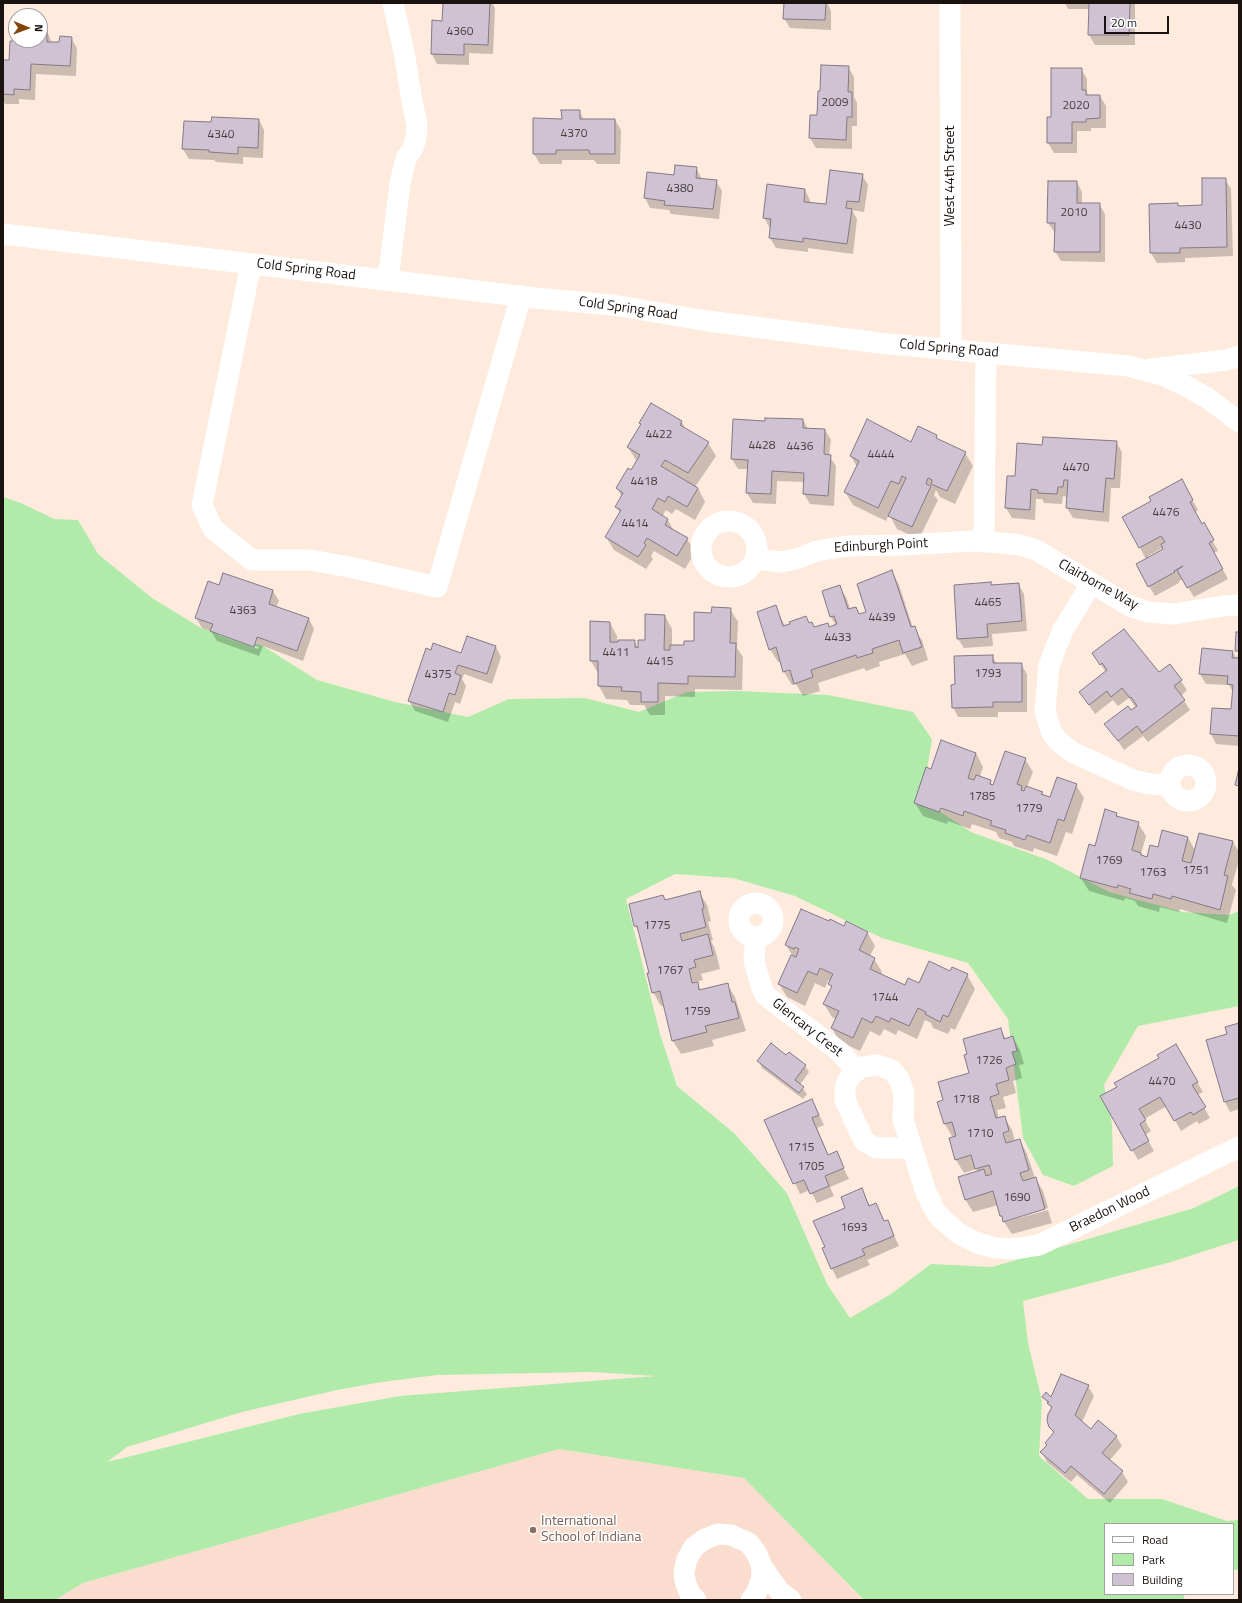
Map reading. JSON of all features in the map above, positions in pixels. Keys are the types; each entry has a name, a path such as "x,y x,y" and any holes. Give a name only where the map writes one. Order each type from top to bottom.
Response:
{"street":[{"path":"388,280 400,183 406,158 412,150 416,139 417,125 405,57 393,3"},
{"name":"West 44th Street","path":"950,3 951,349"},
{"name":"Cold Spring Road","path":"3,234 521,296 613,305 708,321 879,343 1107,364 1143,369 1162,375 1186,386 1209,399 1239,422"},
{"path":"251,264 202,505 213,529 252,560 311,560 437,587 521,296"},
{"path":"984,541 986,353"},
{"path":"1143,369 1227,360 1239,356"},
{"name":"Edinburgh Point","path":"756,559 786,561 817,551 847,546 898,546 984,541"},
{"name":"Clairborne Way","path":"984,541 1020,545 1036,550 1130,606 1154,613 1174,614 1223,606 1239,605"},
{"path":"1091,584 1064,630 1049,665 1045,711 1050,727 1058,741 1072,752 1133,780 1170,786"},
{"name":"Glencary Crest","path":"756,937 754,956 755,965 766,996 840,1052 857,1071"},
{"path":"877,1065 892,1070 900,1079 904,1093 904,1120 912,1148 876,1148 864,1141 845,1100 845,1088 852,1074 866,1066 877,1065"},
{"name":"Braedon Wood","path":"912,1148 926,1192 935,1211 942,1219 958,1233 977,1243 1006,1249 1018,1249 1039,1245 1239,1147"},
{"path":"696,1600 690,1594 685,1581 684,1572 687,1559 694,1547 705,1539 718,1534 731,1535 749,1543 757,1554 762,1566 786,1596"},
{"path":"762,1566 761,1581 754,1597 786,1596"}],"shaded area":[{"name":"International School of Indiana","path":"559,1449 744,1478 864,1600 55,1600 83,1583"}],"green space":[{"path":"3,497 21,503 54,519 78,520 98,554 152,598 201,628 263,646 317,680 395,702 468,717 509,699 585,698 639,712 687,692 737,691 828,695 913,712 932,739 924,790 933,807 971,832 1048,860 1109,892 1183,912 1229,915 1239,911 1239,1006 1138,1026 1104,1085 1112,1124 1113,1166 1074,1186 1043,1175 1023,1138 1008,1019 968,963 882,938 795,896 733,878 675,874 626,899 660,1034 677,1086 734,1133 787,1193 827,1284 850,1318 891,1294 931,1264 992,1267 1194,1208 1239,1186 1239,1240 1171,1262 1023,1301 1028,1343 1042,1401 1039,1456 1088,1499 1162,1499 1227,1521 1239,1520 1239,1569 1234,1571 1234,1523 1104,1523 1104,1595 1185,1595 1183,1600 864,1600 744,1478 559,1449 83,1583 55,1600 3,1600","holes":["591,1372 656,1376 400,1396 299,1414 107,1462 127,1447 242,1412 337,1390 382,1382 437,1375"]}],"building":[{"path":"443,3 490,3 488,45 464,44 464,55 431,54 432,20 442,21"},
{"path":"784,3 826,3 825,20 783,19"},
{"path":"1089,3 1130,3 1129,35 1088,35"},
{"path":"60,36 72,37 70,66 31,64 30,90 14,89 14,95 3,94 3,60 9,60 10,48 48,48 48,42 59,42"},
{"path":"821,65 849,66 848,92 852,92 852,117 847,117 846,140 809,138 810,115 817,115"},
{"path":"1051,68 1082,68 1082,90 1086,90 1086,95 1100,95 1100,118 1086,119 1086,122 1072,122 1072,143 1047,143 1047,117 1051,117"},
{"path":"561,110 580,110 580,119 615,119 615,154 590,154 589,150 556,150 556,154 533,154 533,118 562,119"},
{"path":"212,117 259,119 258,148 238,147 238,154 209,152 209,150 182,149 184,121 211,122"},
{"path":"675,165 697,167 696,178 717,180 713,209 664,205 665,201 644,198 647,172 674,175"},
{"path":"830,170 863,174 859,202 847,201 846,208 852,209 847,244 803,238 803,242 769,238 771,219 763,218 767,184 805,189 804,202 826,204"},
{"path":"1202,178 1226,178 1227,247 1180,248 1180,253 1150,253 1149,204 1178,203 1178,206 1202,205"},
{"path":"1048,181 1077,181 1077,203 1100,203 1100,252 1054,252 1055,223 1047,223"},
{"path":"651,403 682,421 680,425 709,442 688,473 665,460 661,466 698,488 687,507 668,496 665,502 658,498 652,509 668,519 665,525 688,538 677,556 647,538 644,543 646,545 638,557 605,537 621,510 615,507 623,493 616,488 628,468 631,470 640,455 627,447 641,424 639,423"},
{"path":"765,418 803,419 803,428 825,429 824,454 831,455 828,496 803,494 804,473 772,471 771,494 746,493 748,460 731,459 733,419 765,421"},
{"path":"867,419 911,442 918,426 937,435 936,438 966,452 947,491 931,484 932,480 928,478 926,484 931,486 912,527 888,516 906,478 902,476 899,484 891,481 878,508 844,492 859,461 850,456"},
{"path":"1043,437 1117,441 1114,479 1106,478 1103,512 1066,508 1068,480 1064,480 1063,487 1058,487 1057,494 1038,493 1038,490 1031,489 1030,510 1005,508 1007,476 1015,476 1017,443 1042,445"},
{"path":"1182,479 1193,500 1190,502 1202,524 1204,522 1214,540 1209,543 1223,569 1187,588 1177,570 1183,566 1148,587 1136,564 1163,549 1161,544 1165,542 1161,536 1139,548 1122,517 1151,501 1149,497"},
{"path":"892,570 911,627 915,626 922,647 903,653 899,640 872,649 873,653 857,658 856,655 811,670 813,677 794,684 790,670 783,672 776,647 769,650 757,612 776,605 783,626 790,624 789,622 806,616 809,623 812,622 814,627 828,623 829,627 837,624 834,616 830,617 822,591 840,585 848,609 856,607 859,614 866,612 857,584"},
{"path":"223,573 273,590 269,604 309,618 297,651 257,637 254,647 210,631 213,624 195,618 208,581 219,585"},
{"path":"991,582 991,585 1019,583 1022,621 987,624 988,637 957,639 954,585"},
{"path":"712,607 731,608 730,643 736,643 735,677 688,676 688,684 658,683 658,702 641,702 641,692 621,691 622,687 598,686 598,661 590,661 590,621 610,622 610,642 618,642 618,640 635,640 635,647 638,648 638,640 645,640 645,614 665,615 664,650 670,650 670,645 684,645 684,641 694,641 694,612 711,613"},
{"path":"1124,629 1159,672 1170,664 1182,680 1174,686 1185,700 1142,733 1137,726 1118,741 1104,724 1128,706 1131,710 1137,706 1131,697 1130,698 1122,688 1111,697 1107,691 1089,705 1079,692 1107,670 1102,663 1100,665 1092,653"},
{"path":"1236,632 1239,632 1239,651 1235,651"},
{"path":"467,636 496,646 487,674 458,665 455,673 461,676 455,695 449,693 443,712 408,701 426,648 431,650 433,643 461,653"},
{"path":"1202,648 1233,651 1232,658 1238,658 1239,651 1239,736 1210,734 1212,708 1231,709 1233,685 1227,684 1228,676 1199,674"},
{"path":"993,655 993,663 1022,663 1022,702 993,702 993,707 952,708 951,685 955,684 954,656"},
{"path":"941,740 976,753 968,778 974,780 976,775 991,780 990,784 993,785 1005,751 1026,758 1017,784 1022,786 1021,790 1024,791 1026,786 1043,792 1041,794 1050,797 1057,777 1077,784 1064,821 1058,819 1050,843 1027,835 1025,840 1005,833 1006,830 990,825 992,821 964,811 963,816 941,808 939,812 914,803 926,767 931,769"},
{"path":"1239,768 1239,786 1235,785"},
{"path":"1105,809 1117,813 1116,816 1139,822 1132,850 1147,857 1150,845 1158,847 1162,830 1188,837 1182,861 1191,863 1199,833 1233,841 1224,875 1228,876 1220,910 1172,896 1171,899 1153,894 1152,899 1129,893 1131,889 1118,885 1117,888 1080,878 1089,844 1095,846"},
{"path":"700,891 706,927 680,934 682,941 708,934 713,955 694,960 696,967 689,969 692,983 698,982 699,990 728,983 732,1002 735,1002 739,1018 705,1026 707,1032 672,1041 660,991 652,993 647,973 649,973 637,926 634,926 629,904 663,895 665,900"},
{"path":"801,909 829,921 830,919 844,926 846,921 868,932 859,950 875,958 870,969 905,985 908,978 919,983 929,961 950,971 952,967 968,974 948,1017 943,1015 940,1022 925,1014 926,1012 918,1008 909,1026 891,1018 889,1022 876,1016 872,1023 862,1018 853,1038 831,1028 839,1011 823,1004 832,986 828,984 833,974 820,968 817,975 808,971 797,993 778,984 791,955 796,957 799,949 795,947 794,949 785,945"},
{"path":"1239,1023 1239,1098 1224,1102 1206,1040 1227,1034 1225,1027"},
{"path":"1001,1028 1004,1039 1013,1036 1017,1051 1012,1052 1016,1064 1006,1068 1009,1080 996,1084 999,1094 990,1097 996,1118 1005,1116 1009,1131 1003,1133 1006,1143 1020,1139 1029,1170 1020,1173 1023,1181 1036,1177 1045,1209 1003,1222 993,1191 965,1200 958,1177 984,1169 986,1176 992,1174 989,1165 975,1169 971,1155 955,1160 949,1138 956,1136 952,1122 944,1124 937,1102 943,1100 938,1082 969,1073 964,1055 967,1054 963,1039"},
{"path":"771,1043 786,1055 789,1052 806,1065 795,1080 804,1087 799,1093 757,1061"},
{"path":"1176,1044 1198,1082 1192,1085 1206,1107 1193,1115 1191,1112 1174,1121 1160,1097 1139,1109 1146,1120 1140,1124 1149,1141 1131,1151 1100,1096 1117,1087 1114,1083 1159,1058 1157,1055"},
{"path":"812,1099 819,1115 812,1118 828,1155 837,1151 844,1168 825,1176 829,1186 810,1194 804,1180 793,1184 764,1120"},
{"path":"862,1188 869,1206 876,1203 884,1221 888,1220 894,1236 862,1249 865,1255 831,1269 822,1248 825,1247 813,1221 845,1208 841,1197"},
{"path":"1061,1374 1089,1385 1075,1415 1091,1429 1098,1420 1117,1436 1102,1453 1123,1471 1104,1494 1071,1466 1065,1473 1040,1452 1047,1445 1045,1443 1054,1432 1049,1427 1047,1421 1048,1414 1052,1407 1047,1403 1049,1402 1042,1397 1046,1392 1051,1397"}],"place":[{"name":"International School of Indiana","path":"533,1530"}]}
